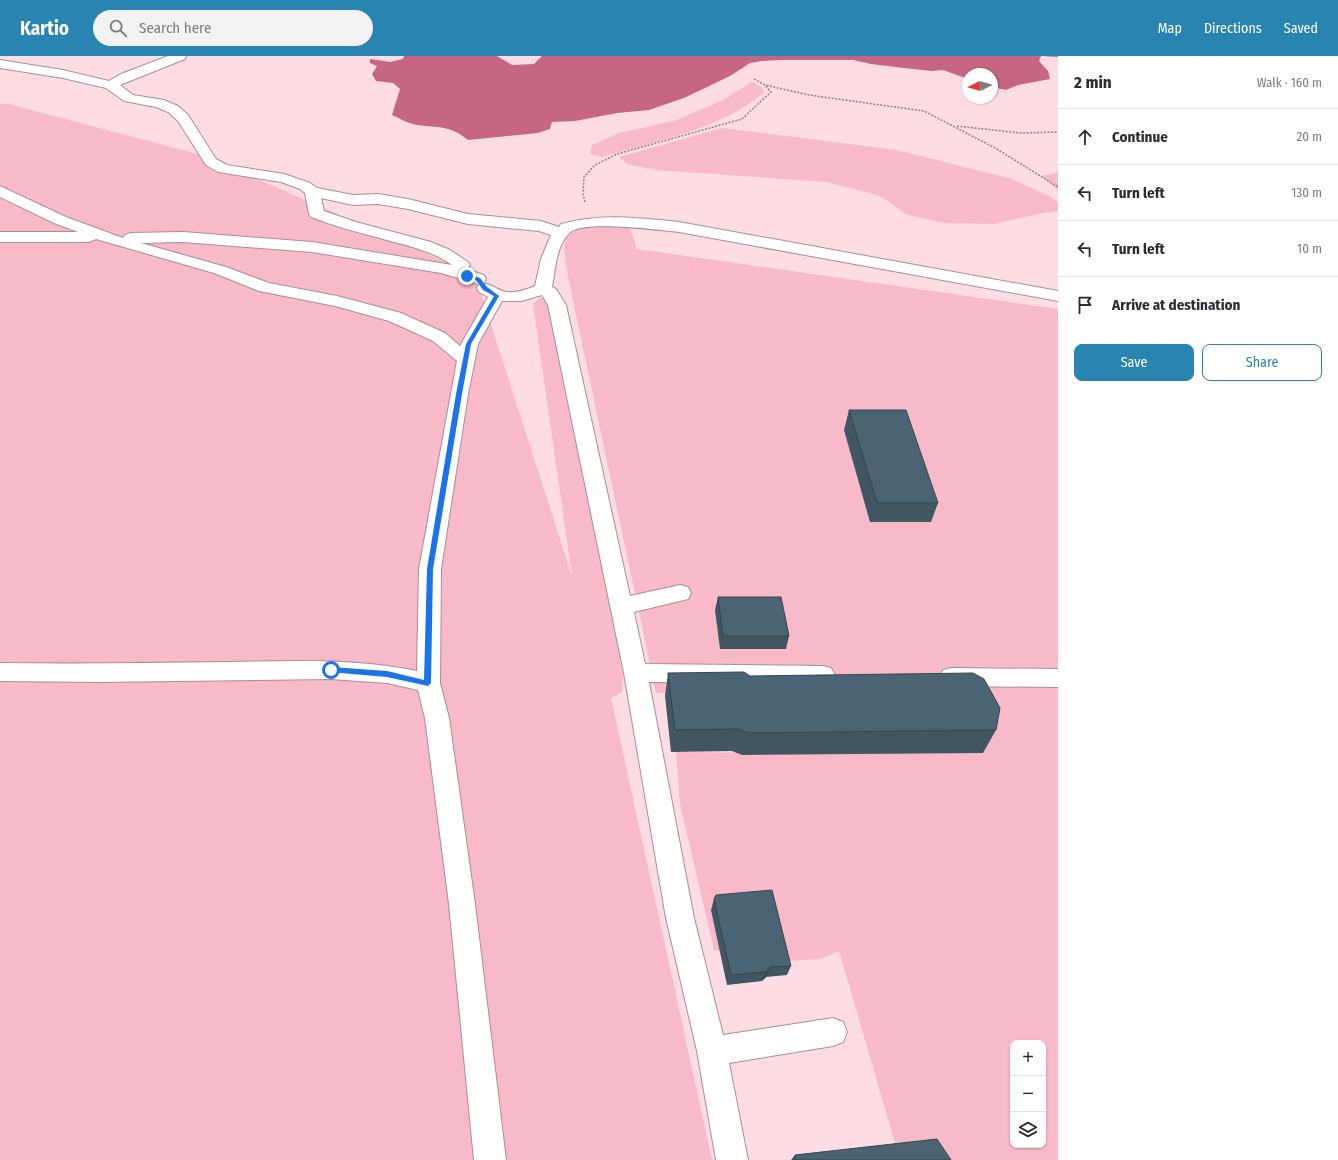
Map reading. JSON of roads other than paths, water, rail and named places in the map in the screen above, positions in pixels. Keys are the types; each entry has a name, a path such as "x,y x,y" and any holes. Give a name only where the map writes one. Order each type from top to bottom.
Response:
{"street":[{"path":"111,85 126,77 180,56"},
{"path":"0,64 63,74 111,85 130,98 158,103 173,110 183,118 205,156 211,162 223,169 284,178 305,186 312,191 353,200 378,199 408,204 468,220 541,226 561,233"},
{"path":"0,191 60,220 107,238 220,270 265,287 337,301 395,317 439,337 466,360"},
{"path":"312,191 317,214 335,221 421,244 453,256 478,279 485,288 497,296 510,298 544,289"},
{"path":"544,289 549,259 556,239 567,227 591,222 630,222 679,226 822,254 1058,296"},
{"path":"0,237 183,238 312,247 444,268 478,279"},
{"path":"544,289 550,293 557,305 605,521 621,607 636,673 680,918 712,1051 732,1160"},
{"path":"490,1160 462,904 437,718 428,683 430,569 468,344 497,296"},
{"path":"621,607 680,593"},
{"path":"0,672 99,673 331,670 387,674 428,683"},
{"path":"636,673 843,676"},
{"path":"931,677 1058,678"},
{"path":"712,1051 833,1032"}]}
